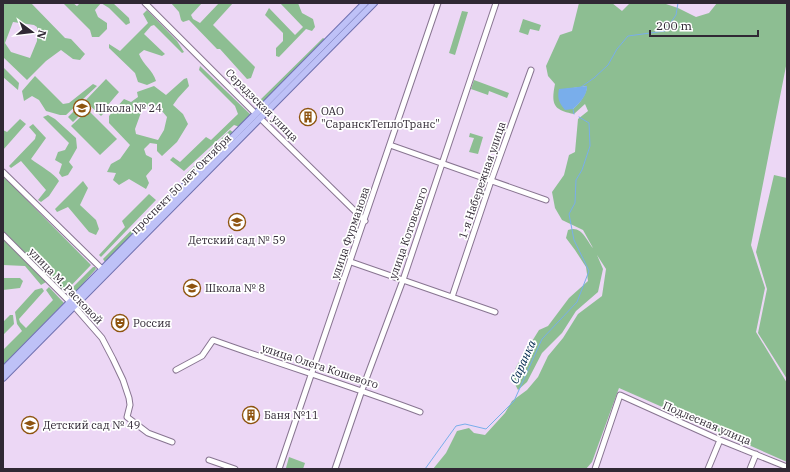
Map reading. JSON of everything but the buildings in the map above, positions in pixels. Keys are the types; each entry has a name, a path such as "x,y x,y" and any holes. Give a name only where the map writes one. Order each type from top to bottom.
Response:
{"main road":[{"name":"проспект 50 лет Октября","path":"258,116 364,3"},
{"name":"проспект 50 лет Октября","path":"3,370 72,304 258,116 374,3"},
{"name":"проспект 50 лет Октября","path":"3,378 72,304"}],"street":[{"name":"Серадзская улица","path":"145,3 365,221"},
{"name":"улица Фурманова","path":"279,469 365,221 438,3"},
{"name":"улица Котовского","path":"336,469 362,390 403,280 496,3"},
{"name":"1-я Набережная улица","path":"452,297 491,181 531,70"},
{"path":"390,146 546,200"},
{"path":"3,172 104,272"},
{"name":"улица М. Расковой","path":"3,235 72,304 102,338 123,380 129,398 130,405 127,417 148,433 172,442"},
{"path":"351,262 495,312"},
{"name":"улица Олега Кошевого","path":"176,370 202,356 213,340 271,361 362,390 420,412"},
{"name":"Подлесная улица","path":"595,469 620,395 720,440 787,467"},
{"path":"708,469 720,440"},
{"path":"750,469 756,454"},
{"path":"209,460 235,469"}],"green space":[{"path":"3,3 31,3 65,38 71,39 85,54 80,60 73,59 61,50 46,61 27,80 3,57","holes":["13,22 34,25 37,27 37,41 30,58 11,52 5,43"]},
{"path":"63,3 73,3 77,6 80,3 101,3 95,10 98,17 107,23 107,29 99,37 92,37 90,30"},
{"path":"101,3 113,3 129,18 130,23 126,25 109,8"},
{"path":"171,3 202,3 191,15 193,19 200,23 219,3 233,3 213,25 255,67 251,78 247,79 220,49 217,49 189,20 183,22 179,12"},
{"path":"280,3 298,3 302,13 313,19 315,27 312,31 306,29 279,57 276,56 276,48 283,41 283,33 265,15 269,8 295,35 303,27"},
{"path":"579,3 612,3 622,11 630,3 663,3 678,8 696,17 709,13 717,3 787,3 787,61 751,245 765,288 756,332 787,383 787,462 619,388 592,462 586,469 433,469 446,453 457,431 469,428 474,433 485,435 505,413 512,401 527,390 538,377 548,356 563,338 578,314 602,296 606,269 597,255 603,269 598,292 576,311 562,333 542,353 527,382 518,390 513,380 516,367 539,330 548,326 569,298 588,281 586,267 566,238 568,230 573,229 580,231 593,248 583,230 562,220 555,208 552,192 564,175 569,155 575,152 578,119 588,111 585,104 574,114 562,110 555,105 553,97 555,84 548,76 546,66 560,35 572,31","holes":["587,86 586,92 582,99 573,109 559,90"]},
{"path":"147,10 177,41 184,52 182,53 154,25 151,26 144,34 165,54 162,56 144,50 139,54 155,77 156,81 147,85 138,82 135,73 109,48 109,44 120,51 148,23 143,14"},
{"path":"462,11 468,12 455,55 449,53"},
{"path":"523,19 541,25 539,31 530,29 528,35 519,32"},
{"path":"323,38 326,40 260,106 257,103"},
{"path":"200,66 251,115 240,127 234,125 184,171 170,160 173,157 180,162 206,137 211,140 238,114 235,106 199,70"},
{"path":"3,67 19,83 18,90 3,77"},
{"path":"35,76 63,104 69,103 93,84 97,86 66,115 60,115 46,111 39,100 32,96 24,101 22,91"},
{"path":"187,78 189,86 173,105 183,114 188,124 177,142 162,156 157,151 157,144 150,143 144,149 146,155 152,158 152,169 146,176 149,183 146,189 129,179 119,185 113,180 116,173 107,172 111,164 120,159 130,145 109,123 109,116 124,99 131,102 138,97 137,92 154,86 166,95","holes":["150,106 162,111 167,117 164,130 158,140 136,134 135,129 143,107"]},
{"path":"106,79 119,92 107,106 109,108 101,116 85,101"},
{"path":"474,80 509,93 507,98 489,91 488,95 471,89"},
{"path":"79,106 84,111 73,122 68,117"},
{"path":"88,110 117,139 100,155 71,126"},
{"path":"48,115 55,119 76,138 77,148 69,162 73,167 68,175 62,177 59,173 62,164 55,160 58,152 65,150 69,143 43,117"},
{"path":"20,119 26,124 3,150 3,130 7,132"},
{"path":"33,124 46,138 31,159 59,181 49,196 41,202 38,200 46,190 21,161 11,168 9,166 35,139 36,135 29,127"},
{"path":"230,130 234,133 189,178 185,175"},
{"path":"470,133 483,137 478,154 469,152 474,138 469,137"},
{"path":"774,175 787,178 787,379 758,333 767,289 756,252"},
{"path":"3,176 91,265 64,293 3,232"},
{"path":"83,181 88,188 80,205 96,220 99,229 96,235 89,232 68,207 57,212 55,209"},
{"path":"149,194 156,200 101,257 99,255 125,227 122,221"},
{"path":"165,196 168,199 105,262 103,259"},
{"path":"3,238 46,282 41,285 25,266 3,265"},
{"path":"93,267 96,269 73,295 68,295 67,293"},
{"path":"3,278 20,278 23,281 20,288 3,290"},
{"path":"49,287 64,303 3,365 3,350 22,331 17,324 15,312 35,290 42,288 44,291 19,319 26,328 53,300 46,290"},
{"path":"10,315 13,315 14,324 3,335 3,322"},
{"path":"289,457 305,463 303,469 286,468"}],"water":[{"path":"587,86 583,99 573,109 565,110 559,100 559,89"}],"waterway":[{"name":"Саранка","path":"581,87 594,78 608,65 617,49 628,36 665,31 676,15 678,3"},
{"name":"Саранка","path":"573,109 574,114"},
{"name":"Саранка","path":"425,469 456,426 465,424 486,429 514,401 542,339 577,302 589,271 574,240 569,214 575,203 576,180 582,170 590,146 589,123 579,117"}],"place":[{"name":"Школа № 24","path":"82,108"},
{"name":"ОАО \"СаранскТеплоТранс\"","path":"308,117"},
{"name":"Детский сад № 59","path":"237,222"},
{"name":"Школа № 8","path":"192,288"},
{"name":"Россия","path":"120,323"},
{"name":"Баня №11","path":"251,415"},
{"name":"Детский сад № 49","path":"30,425"}]}
